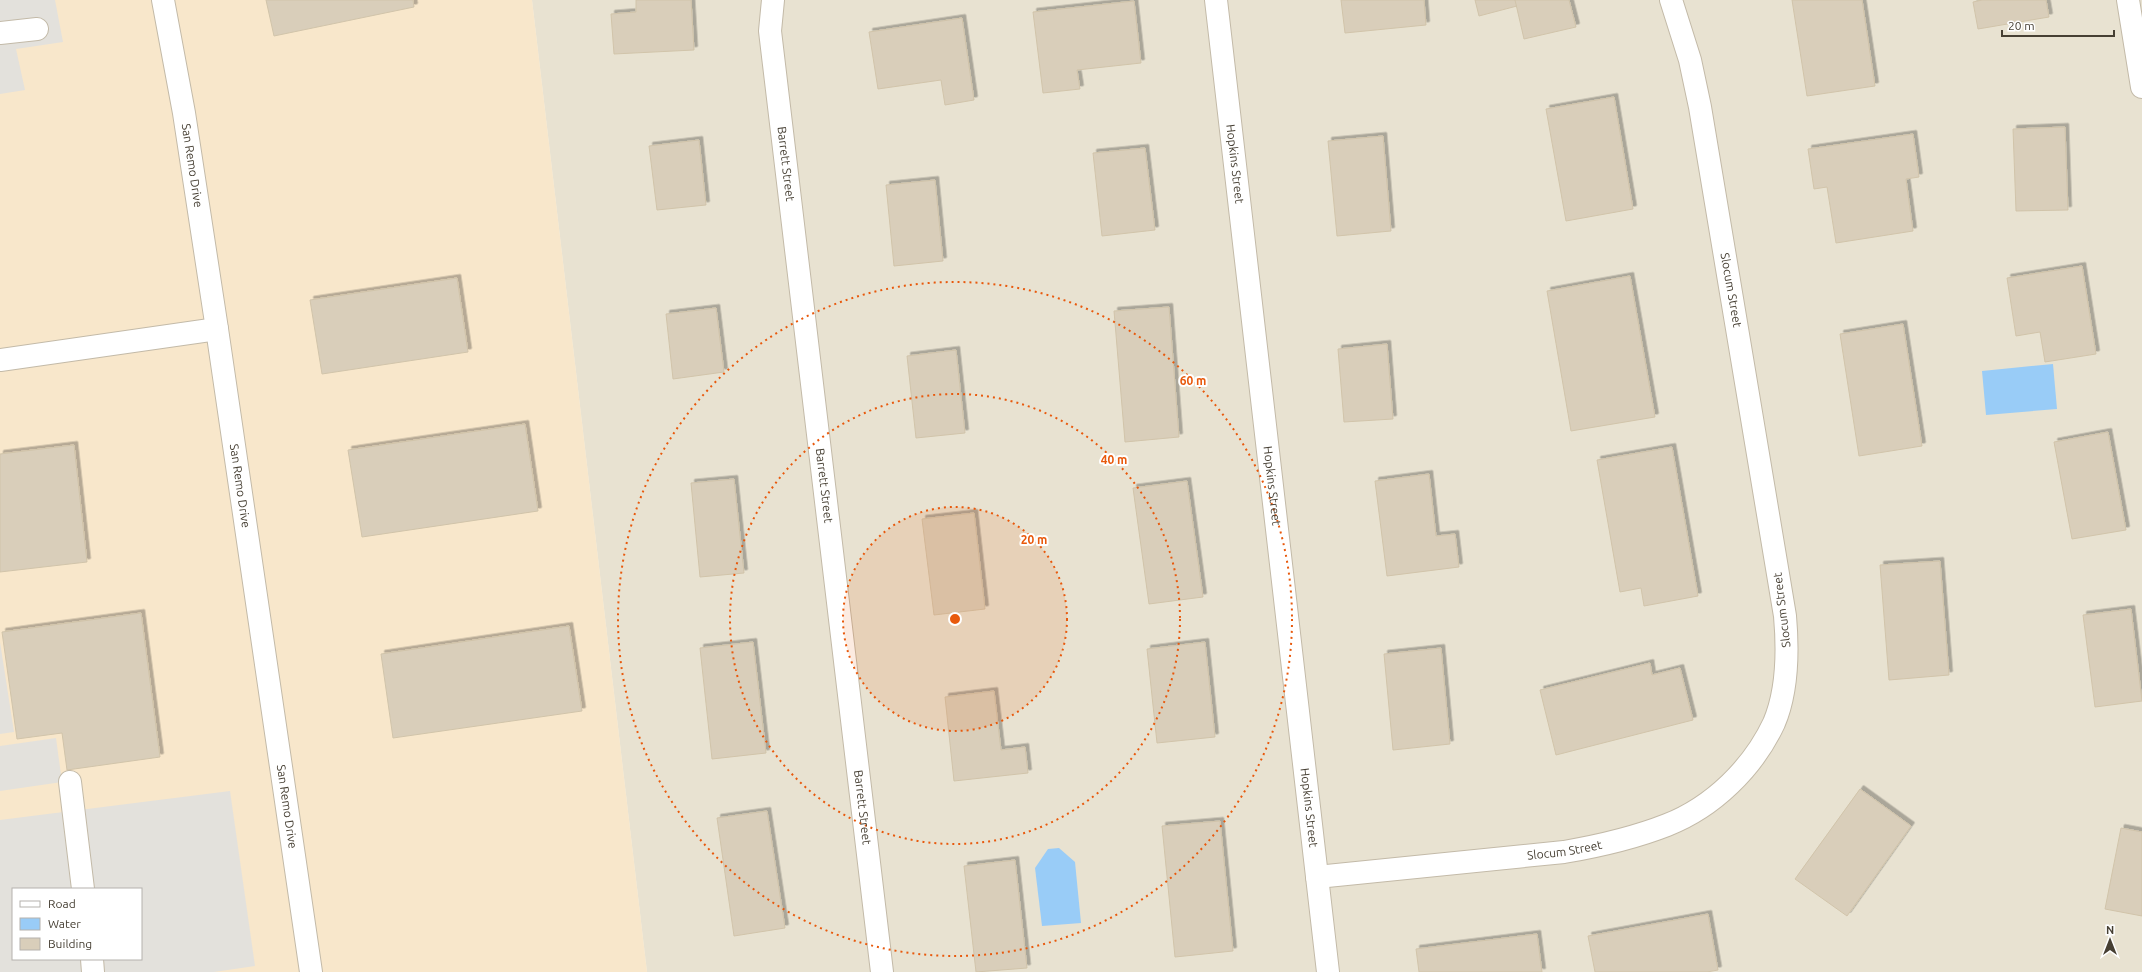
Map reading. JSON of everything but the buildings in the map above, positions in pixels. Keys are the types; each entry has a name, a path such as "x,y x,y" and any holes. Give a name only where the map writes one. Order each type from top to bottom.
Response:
{"street":[{"name":"San Remo Drive","path":"163,0 184,113 217,329 311,972"},
{"name":"Barrett Street","path":"773,0 770,30 882,972"},
{"name":"Hopkins Street","path":"1216,0 1328,972"},
{"name":"Slocum Street","path":"1317,877 1564,852 1598,846 1667,825 1699,809 1732,783 1758,750 1774,722 1784,685 1788,650 1786,616 1700,107 1690,60 1671,0"},
{"path":"2128,0 2142,87"},
{"path":"0,33 37,29"},
{"path":"0,360 217,329"},
{"path":"70,782 83,888"},
{"path":"92,960 94,972"}],"shaded area":[{"path":"0,0 532,0 647,972 0,972"},
{"path":"0,0 55,0 63,42 16,49 25,90 0,94"},
{"path":"532,0 2142,0 2142,972 647,972"},
{"path":"0,642 14,732 0,734"},
{"path":"56,738 62,782 0,791 0,746"},
{"path":"230,791 255,966 214,972 0,972 0,820"}],"water":[{"path":"2053,364 2057,409 1986,415 1982,371"},
{"path":"1059,848 1075,862 1081,923 1042,926 1035,868 1048,849"}]}
